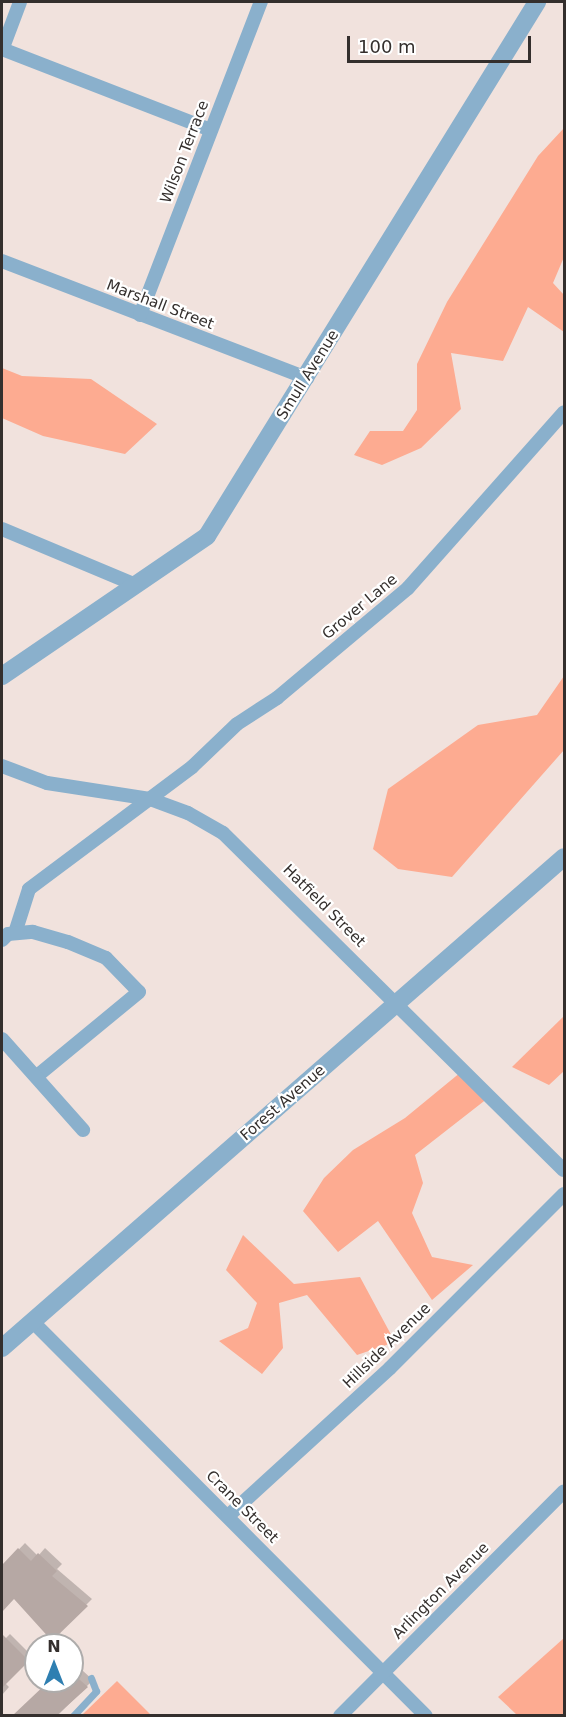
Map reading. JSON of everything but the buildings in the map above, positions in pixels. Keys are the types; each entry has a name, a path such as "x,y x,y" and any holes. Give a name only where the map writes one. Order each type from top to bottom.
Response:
{"street":[{"path":"20,2 2,50 211,130"},
{"name":"Wilson Terrace","path":"140,315 261,2"},
{"name":"Smull Avenue","path":"2,676 207,536 307,378 535,2"},
{"name":"Marshall Street","path":"2,261 307,378"},
{"name":"Grover Lane","path":"15,933 29,889 150,799 408,588 564,412"},
{"path":"2,529 136,585"},
{"name":"Hatfield Street","path":"2,766 47,783 150,799 206,822 239,846 564,1170"},
{"name":"Forest Avenue","path":"2,1348 399,1004 564,857"},
{"path":"2,940 15,933 33,932 106,958 139,992 37,1076"},
{"path":"2,1038 83,1130"},
{"name":"Hillside Avenue","path":"228,1516 390,1368 564,1194"},
{"name":"Crane Street","path":"33,1322 426,1716"},
{"name":"Arlington Avenue","path":"340,1716 564,1491"}],"lane":[{"path":"73,1716 96,1691 91,1678"}],"shaded area":[{"path":"564,128 564,257 553,283 564,295 564,332 528,307 503,361 451,353 461,409 421,448 382,465 354,455 370,431 403,431 417,410 417,364 447,302 538,156"},
{"path":"2,368 22,376 91,379 157,424 125,454 43,436 2,418"},
{"path":"564,676 564,750 452,877 398,869 373,849 388,789 478,725 537,715"},
{"path":"564,1016 564,1071 549,1085 512,1067"},
{"path":"461,1072 488,1098 415,1155 423,1183 412,1213 432,1257 473,1265 432,1300 378,1221 338,1252 303,1211 324,1178 353,1150 405,1118"},
{"path":"243,1235 294,1284 360,1277 395,1342 357,1355 307,1295 279,1303 283,1348 262,1374 219,1341 248,1328 257,1303 226,1270"},
{"path":"564,1638 564,1715 517,1715 498,1697"},
{"path":"117,1681 151,1715 82,1715"}]}
